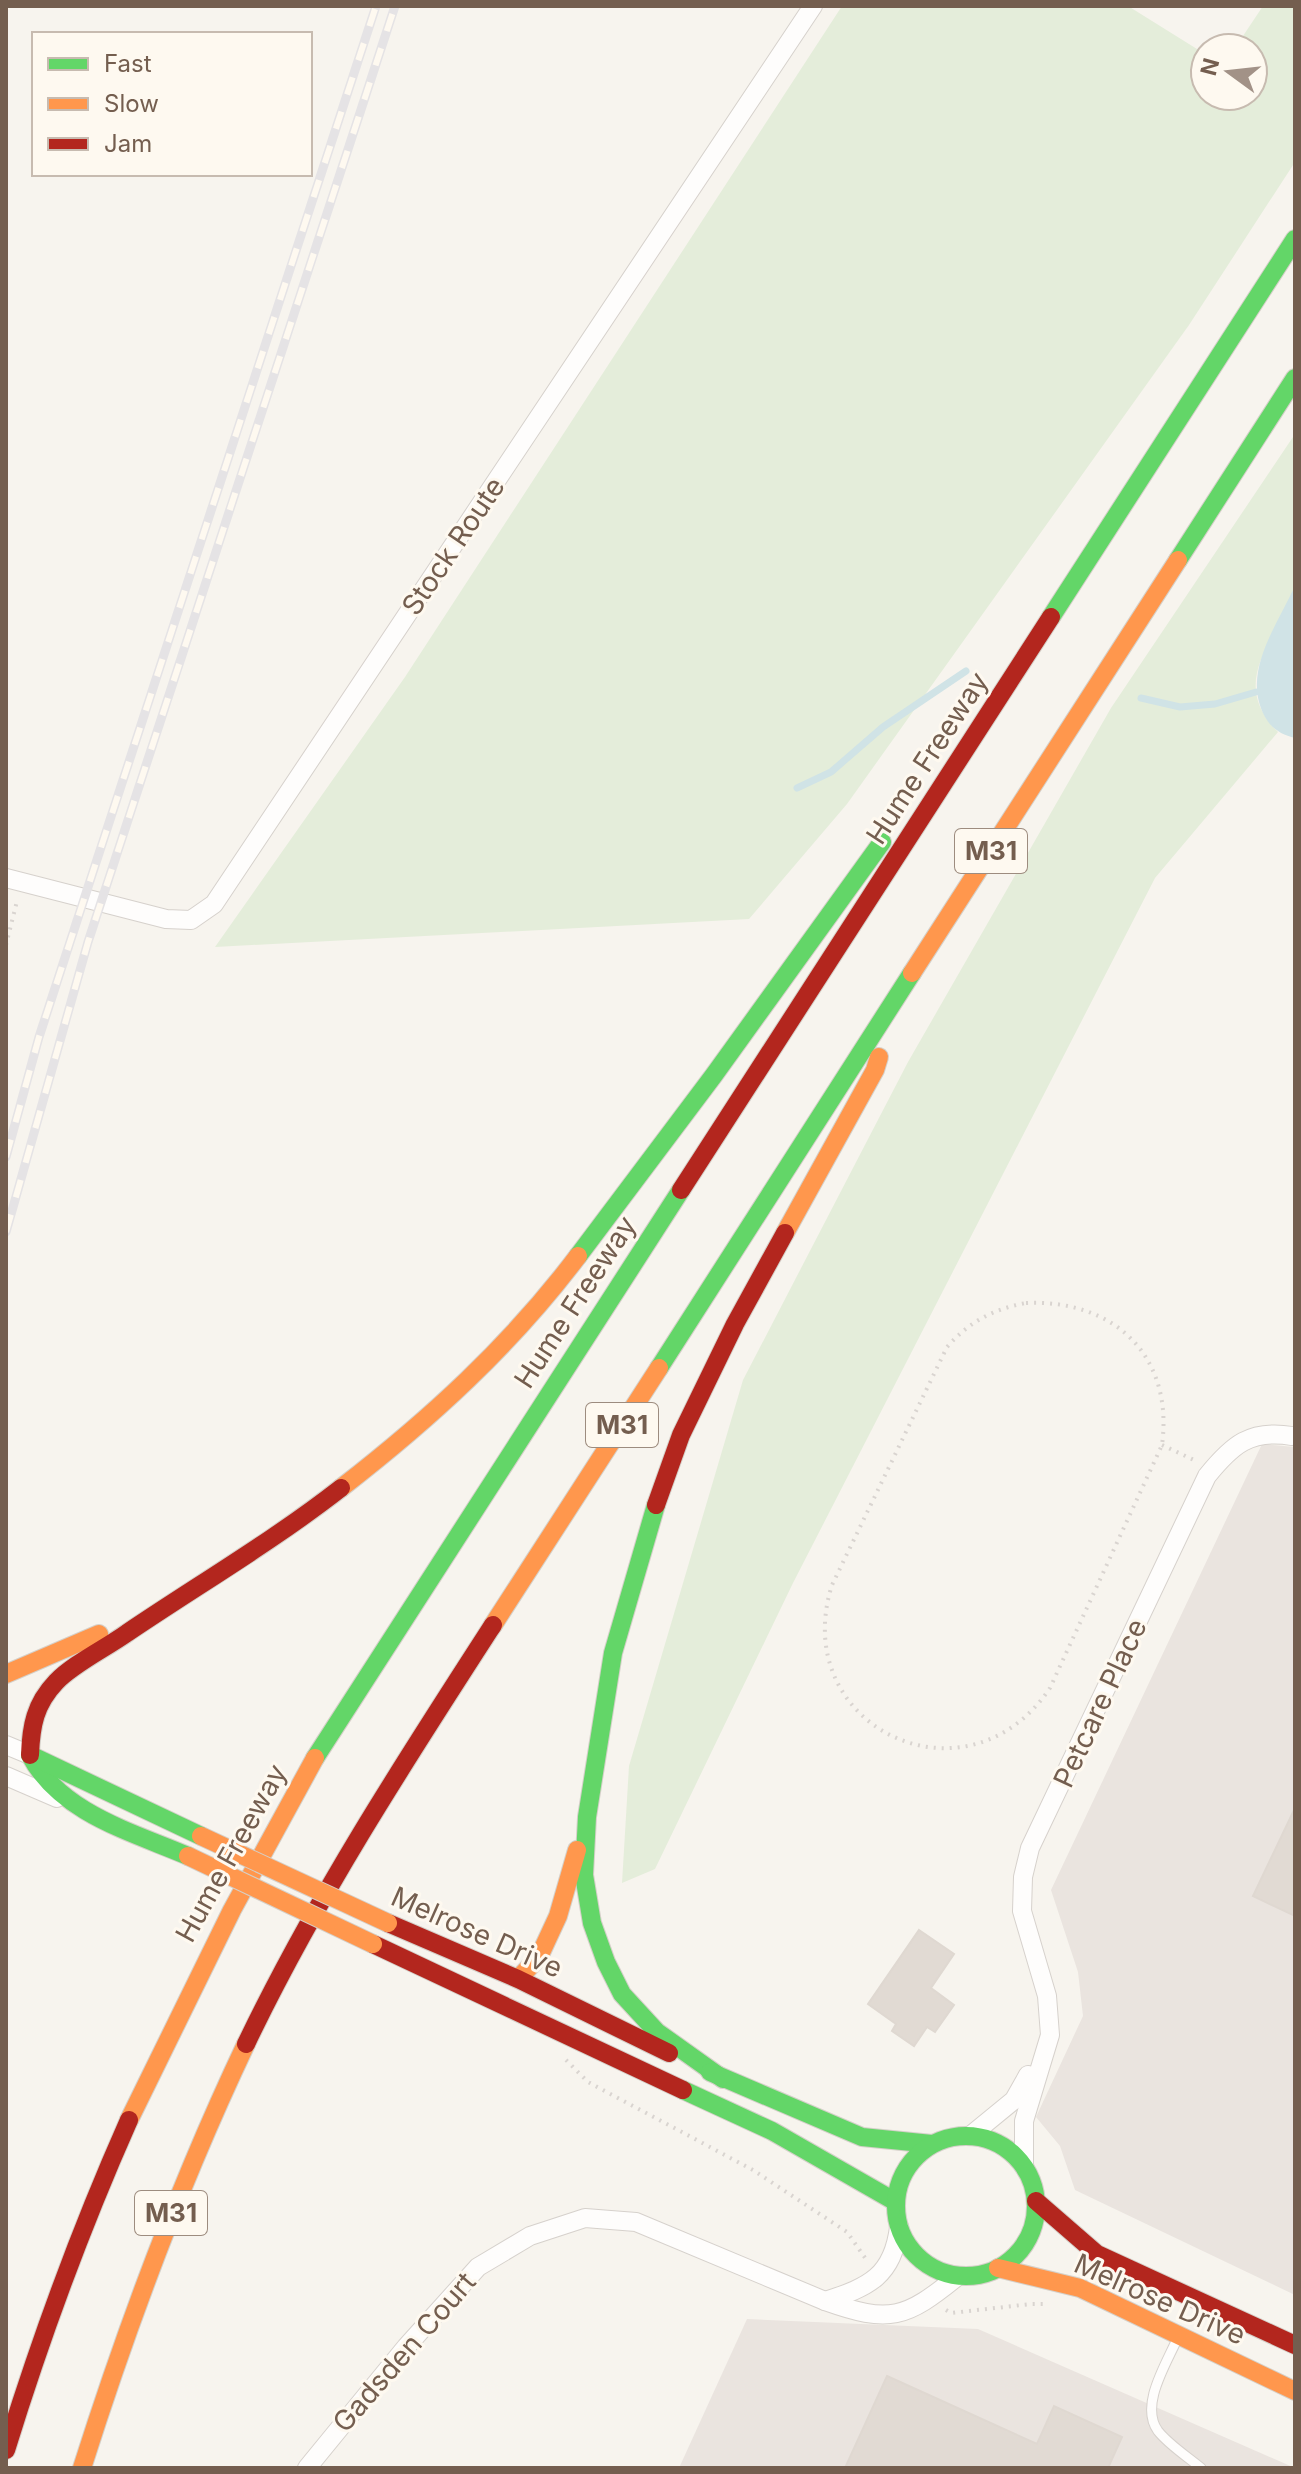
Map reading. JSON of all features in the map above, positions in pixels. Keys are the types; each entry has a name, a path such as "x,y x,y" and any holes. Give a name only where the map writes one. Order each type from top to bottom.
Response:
{"main road":[{"name":"Hume Freeway","path":"6,2450 64,2278 118,2139 222,1927 326,1739 1295,239"},
{"name":"M31","path":"82,2468 101,2402 159,2242 285,1968 354,1847 437,1712 1295,378"},
{"path":"71,1804 45,1783 30,1755 35,1713 42,1697 51,1686 192,1589 292,1526 379,1459 461,1389 543,1302 714,1075 1121,509"},
{"path":"723,2079 657,2032 622,1994 592,1923 584,1875 587,1817 613,1653 645,1537 681,1435 735,1324 875,1070 894,1004"},
{"path":"6,1674 192,1589"},
{"name":"Melrose Drive","path":"30,1755 388,1923 518,1979 723,2079 862,2137 932,2144"},
{"name":"Melrose Drive","path":"71,1804 772,2131 896,2202"},
{"path":"461,1985 494,1988 518,1979 539,1957 558,1916 587,1817"},
{"path":"970,2136 1001,2145 1024,2166 1036,2201 1034,2221 1027,2240 1014,2256 998,2268 979,2275 958,2276 939,2271 921,2260 908,2246 899,2227 896,2202 901,2179 914,2159 932,2144 951,2137 970,2136"},
{"name":"Melrose Drive","path":"1036,2201 1097,2254 1295,2345"},
{"name":"Melrose Drive","path":"998,2268 1080,2288 1295,2391"}],"street":[{"name":"Stock Route","path":"14,880 166,919 191,920 214,904 813,6"},
{"name":"Petcare Place","path":"1024,2166 1024,2121 1050,2035 1047,1996 1022,1911 1023,1877 1030,1848 1207,1476 1227,1451 1252,1436 1275,1433 1294,1436"},
{"name":"Melrose Drive","path":"6,1745 30,1755"},
{"name":"Melrose Drive","path":"6,1776 71,1804"},
{"path":"970,2136 1014,2100 1050,2035"},
{"name":"Gadsden Court","path":"307,2468 406,2347 478,2267 530,2236 585,2218 636,2222 825,2301 885,2317 898,2315 932,2296 958,2276"},
{"path":"825,2301 855,2291 883,2273 897,2245 899,2227"}],"lane":[{"path":"1179,2335 1155,2393 1153,2421 1159,2433 1201,2468"}],"path":[{"path":"6,945 14,880"},
{"path":"1062,1303 1098,1314 1124,1332 1139,1348 1155,1375 1165,1410 1162,1445 1050,1688 1027,1718 985,1742 962,1747 919,1746 897,1738 870,1722 846,1699 832,1670 827,1650 825,1613 832,1585 947,1347 973,1321 1008,1306 1062,1303"},
{"path":"560,2055 588,2082 753,2170 847,2232 865,2260 883,2273"},
{"path":"932,2296 951,2313 1031,2304 1058,2307"}],"shaded area":[{"path":"1295,586 1295,738 1278,731 1265,717 1257,684 1264,650"},
{"path":"1262,1444 1295,1447 1295,2295 1075,2190 1060,2146 1036,2117 1083,2016 1078,1972 1051,1890"},
{"path":"747,2319 978,2329 1295,2468 679,2468"}],"green space":[{"path":"842,6 1128,6 1189,44 1189,112 1269,112 1269,32 1246,32 1263,6 1295,6 1295,162 1189,325 847,804 749,919 215,947 405,677"},
{"path":"1295,434 1295,583 1256,677 1256,695 1263,713 1278,732 1155,878 793,1583 655,1869 622,1883 629,1766 743,1380 908,1062 1111,708"}],"building":[{"path":"1295,1808 1295,1916 1253,1896"},
{"path":"919,1930 954,1954 931,1988 954,2005 935,2032 927,2027 914,2046 892,2031 896,2024 868,2004"},
{"path":"887,2376 1037,2444 1054,2406 1122,2437 1108,2468 845,2468"}],"waterway":[{"path":"797,788 831,772 883,727 966,671"},
{"path":"1141,698 1180,707 1215,704 1256,692"}],"railway":[{"path":"6,1157 39,1037 376,6"},
{"path":"6,1232 88,942 395,6"}],"traffic: fast":[{"path":"1051,617 1295,239"},
{"path":"1178,560 1295,378"},
{"path":"578,1256 714,1075 882,842"},
{"path":"659,1368 912,973"},
{"path":"315,1758 681,1190"},
{"path":"656,1505 613,1653 587,1817 584,1875 592,1923 622,1994 657,2032 723,2079"},
{"path":"30,1755 43,1775 78,1806 121,1829 188,1856"},
{"path":"30,1755 201,1836"},
{"path":"710,2072 862,2137 932,2144"},
{"path":"683,2090 772,2131 896,2202"},
{"path":"966,2136 993,2142 1015,2157 1030,2179 1036,2206 1030,2233 1015,2255 993,2270 966,2276 939,2270 917,2255 902,2233 896,2206 902,2179 917,2157 939,2142 966,2136"}],"traffic: slow":[{"path":"912,973 1178,560"},
{"path":"785,1233 875,1070 879,1057"},
{"path":"341,1488 437,1408 497,1351 578,1256"},
{"path":"493,1625 659,1368"},
{"path":"6,1674 99,1634"},
{"path":"129,2120 232,1910 315,1758"},
{"path":"201,1836 388,1923"},
{"path":"518,1979 539,1957 558,1916 577,1850"},
{"path":"188,1856 373,1944"},
{"path":"82,2468 157,2253 199,2148 246,2044"},
{"path":"998,2268 1080,2288 1295,2391"}],"traffic: jam":[{"path":"681,1190 1051,617"},
{"path":"656,1505 681,1435 735,1324 785,1233"},
{"path":"30,1755 33,1725 39,1707 63,1675 262,1545 341,1488"},
{"path":"246,2044 332,1883 493,1625"},
{"path":"388,1923 518,1979 669,2053"},
{"path":"373,1944 683,2090"},
{"path":"6,2450 63,2283 129,2120"},
{"path":"1036,2201 1097,2254 1295,2345"}]}
